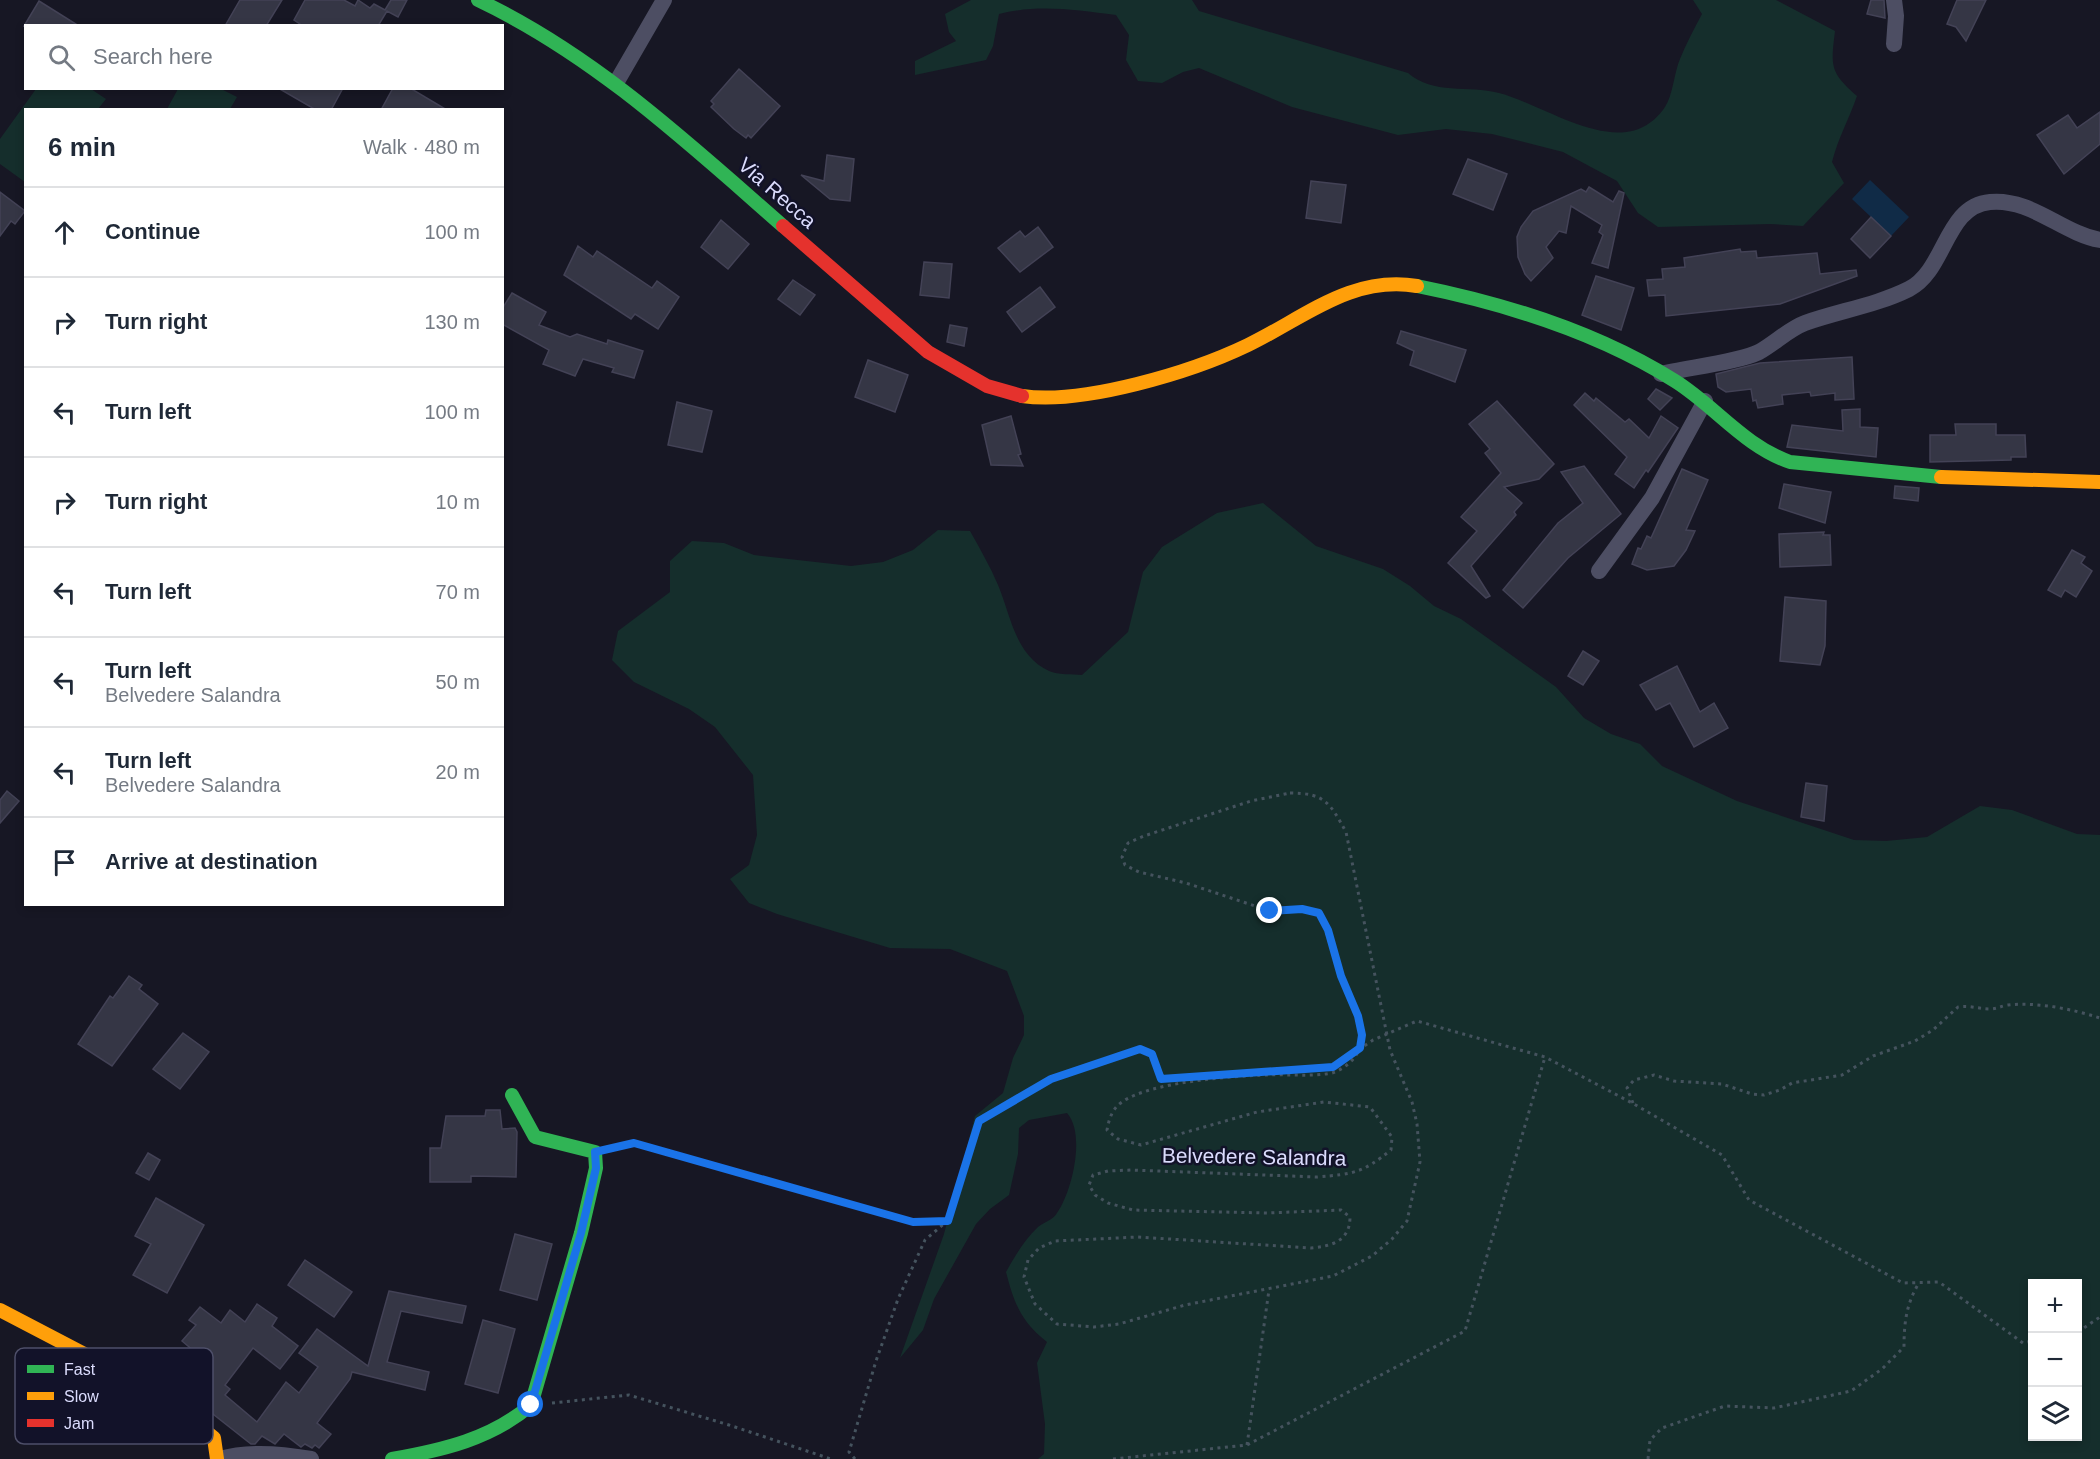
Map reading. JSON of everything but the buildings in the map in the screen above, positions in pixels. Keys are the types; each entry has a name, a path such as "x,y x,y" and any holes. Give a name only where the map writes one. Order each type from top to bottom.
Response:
{"street":[{"name":"Via Recca","path":"478,0 558,42 616,83 936,358 975,382 1001,392 1054,400 1103,392 1224,356 1339,296 1362,287 1390,284 1420,287 1531,314 1606,345 1661,374 1705,401 1754,447 1768,455 1790,462 1953,478 2100,482"},
{"path":"616,83 664,0"},
{"path":"1894,0 1896,16 1894,44"},
{"path":"1661,374 1757,353 1802,324 1911,288 1935,264 1950,234 1966,210 1987,202 2007,202 2040,213 2090,238 2100,240"},
{"path":"1599,571 1652,498 1705,401"},
{"path":"392,1459 438,1451 479,1436 521,1415 531,1405 581,1233 596,1168 595,1152 535,1137 512,1095"},
{"path":"0,1310 73,1348"},
{"path":"213,1437 226,1458 311,1459"}],"path":[{"name":"Belvedere Salandra","path":"1307,793 1322,797 1333,808 1346,832 1386,1034 1394,1065 1412,1102 1417,1124 1420,1162 1407,1221 1392,1239 1372,1256 1333,1276 1185,1305 1119,1324 1070,1326 1057,1324 1046,1317 1035,1304 1024,1276 1028,1260 1039,1248 1055,1241 1138,1237 1302,1248 1327,1246 1342,1239 1350,1230 1350,1217 1341,1210 1256,1213 1133,1210 1108,1203 1095,1195 1089,1185 1093,1175 1108,1171 1215,1172 1317,1177 1363,1172 1391,1150 1392,1137 1370,1107 1324,1102 1257,1112 1141,1145 1118,1139 1107,1130 1110,1117 1120,1103 1138,1094 1167,1085 1267,1075 1334,1073 1350,1062 1360,1048 1362,1035 1358,1016 1341,976 1328,930 1319,913 1302,909 1270,911 1140,872 1125,865 1122,857 1128,843 1179,823 1270,795 1307,793"},
{"path":"1634,1104 1627,1088 1634,1080 1654,1075 1674,1081 1722,1084 1752,1094 1764,1095 1792,1083 1842,1075 1873,1056 1915,1041 1933,1030 1958,1007 1977,1006 1992,1009 2007,1005 2043,1006 2100,1018"},
{"path":"855,1459 849,1452 876,1361 898,1299 925,1240 948,1221 979,1121 1051,1079 1140,1049 1152,1054 1161,1079 1333,1067 1360,1048 1417,1021 1545,1057 1634,1104 1722,1155 1749,1200 1903,1283 1939,1282 2023,1343 2028,1342"},
{"path":"1113,1459 1247,1445 1465,1331 1545,1057"},
{"path":"595,1152 634,1143 913,1222 948,1221"},
{"path":"1648,1459 1650,1440 1662,1428 1682,1418 1725,1406 1774,1408 1851,1391 1882,1369 1904,1347 1904,1323 1911,1295 1919,1282"},
{"path":"1247,1445 1269,1289"},
{"path":"2082,1329 2100,1317"},
{"path":"531,1405 629,1395 831,1459"}],"green space":[{"path":"971,0 1192,0 1199,11 1408,73 1428,84 1499,93 1586,127 1608,132 1629,132 1648,124 1665,107 1680,59 1702,14 1693,0 1776,0 1835,31 1834,67 1841,80 1857,96 1832,162 1844,183 1803,226 1770,224 1658,227 1638,213 1617,181 1563,152 1492,134 1446,129 1398,135 1292,107 1199,68 1183,72 1162,83 1138,81 1126,60 1129,35 1116,15 1086,11 1028,9 999,14 993,46 986,60 915,75 915,61 956,41 949,32 945,14"},
{"path":"35,90 92,90 106,99 99,108 24,108 24,181 0,164 0,139"},
{"path":"177,90 223,90 237,97 231,108 168,108"},
{"path":"1263,503 1316,546 1383,569 1410,586 1434,606 1461,619 1556,687 1584,718 1611,734 1640,744 1662,766 1737,801 1854,840 1886,841 1927,837 1980,806 2012,810 2077,834 2100,835 2100,1459 1038,1459 1044,1454 1045,1424 1037,1363 1047,1342 1031,1327 1020,1311 1006,1272 1029,1237 1038,1227 1055,1215 1068,1191 1075,1163 1076,1135 1073,1122 1067,1113 1029,1120 1019,1128 1018,1154 1009,1195 990,1209 976,1224 934,1299 923,1330 900,1358 944,1234 975,1116 1003,1093 1013,1058 1024,1035 1024,1016 1007,971 950,949 890,948 777,914 749,903 730,879 749,865 757,835 753,775 715,727 689,709 634,682 612,660 618,631 670,592 670,561 692,541 724,543 754,555 851,566 883,562 913,550 938,530 970,531 995,578 1021,645 1038,664 1049,671 1082,675 1128,632 1143,572 1162,547 1217,513"}],"water":[{"path":"1870,180 1909,217 1891,236 1852,199"}],"traffic: fast":[{"path":"478,0 561,47 638,102 783,226"},
{"path":"1417,286 1518,311 1583,334 1614,348 1675,381 1758,446 1790,462 1941,477"},
{"path":"392,1459 430,1452 483,1435 500,1427 531,1405 581,1233 596,1168 595,1152 535,1137 512,1095"}],"traffic: slow":[{"path":"1022,396 1047,398 1075,396 1137,384 1198,366 1225,355 1349,293 1393,284 1417,286"},
{"path":"1941,477 2100,482"},
{"path":"0,1310 73,1348"},
{"path":"213,1437 217,1459"}],"traffic: jam":[{"path":"783,226 928,352 987,386 1022,396"}],"route":[{"path":"531,1405 581,1233 596,1168 595,1152 634,1143 913,1222 948,1221 979,1121 1051,1079 1140,1049 1152,1054 1161,1079 1333,1067 1360,1048 1362,1035 1358,1016 1341,976 1328,930 1319,913 1302,909 1270,911"}]}
